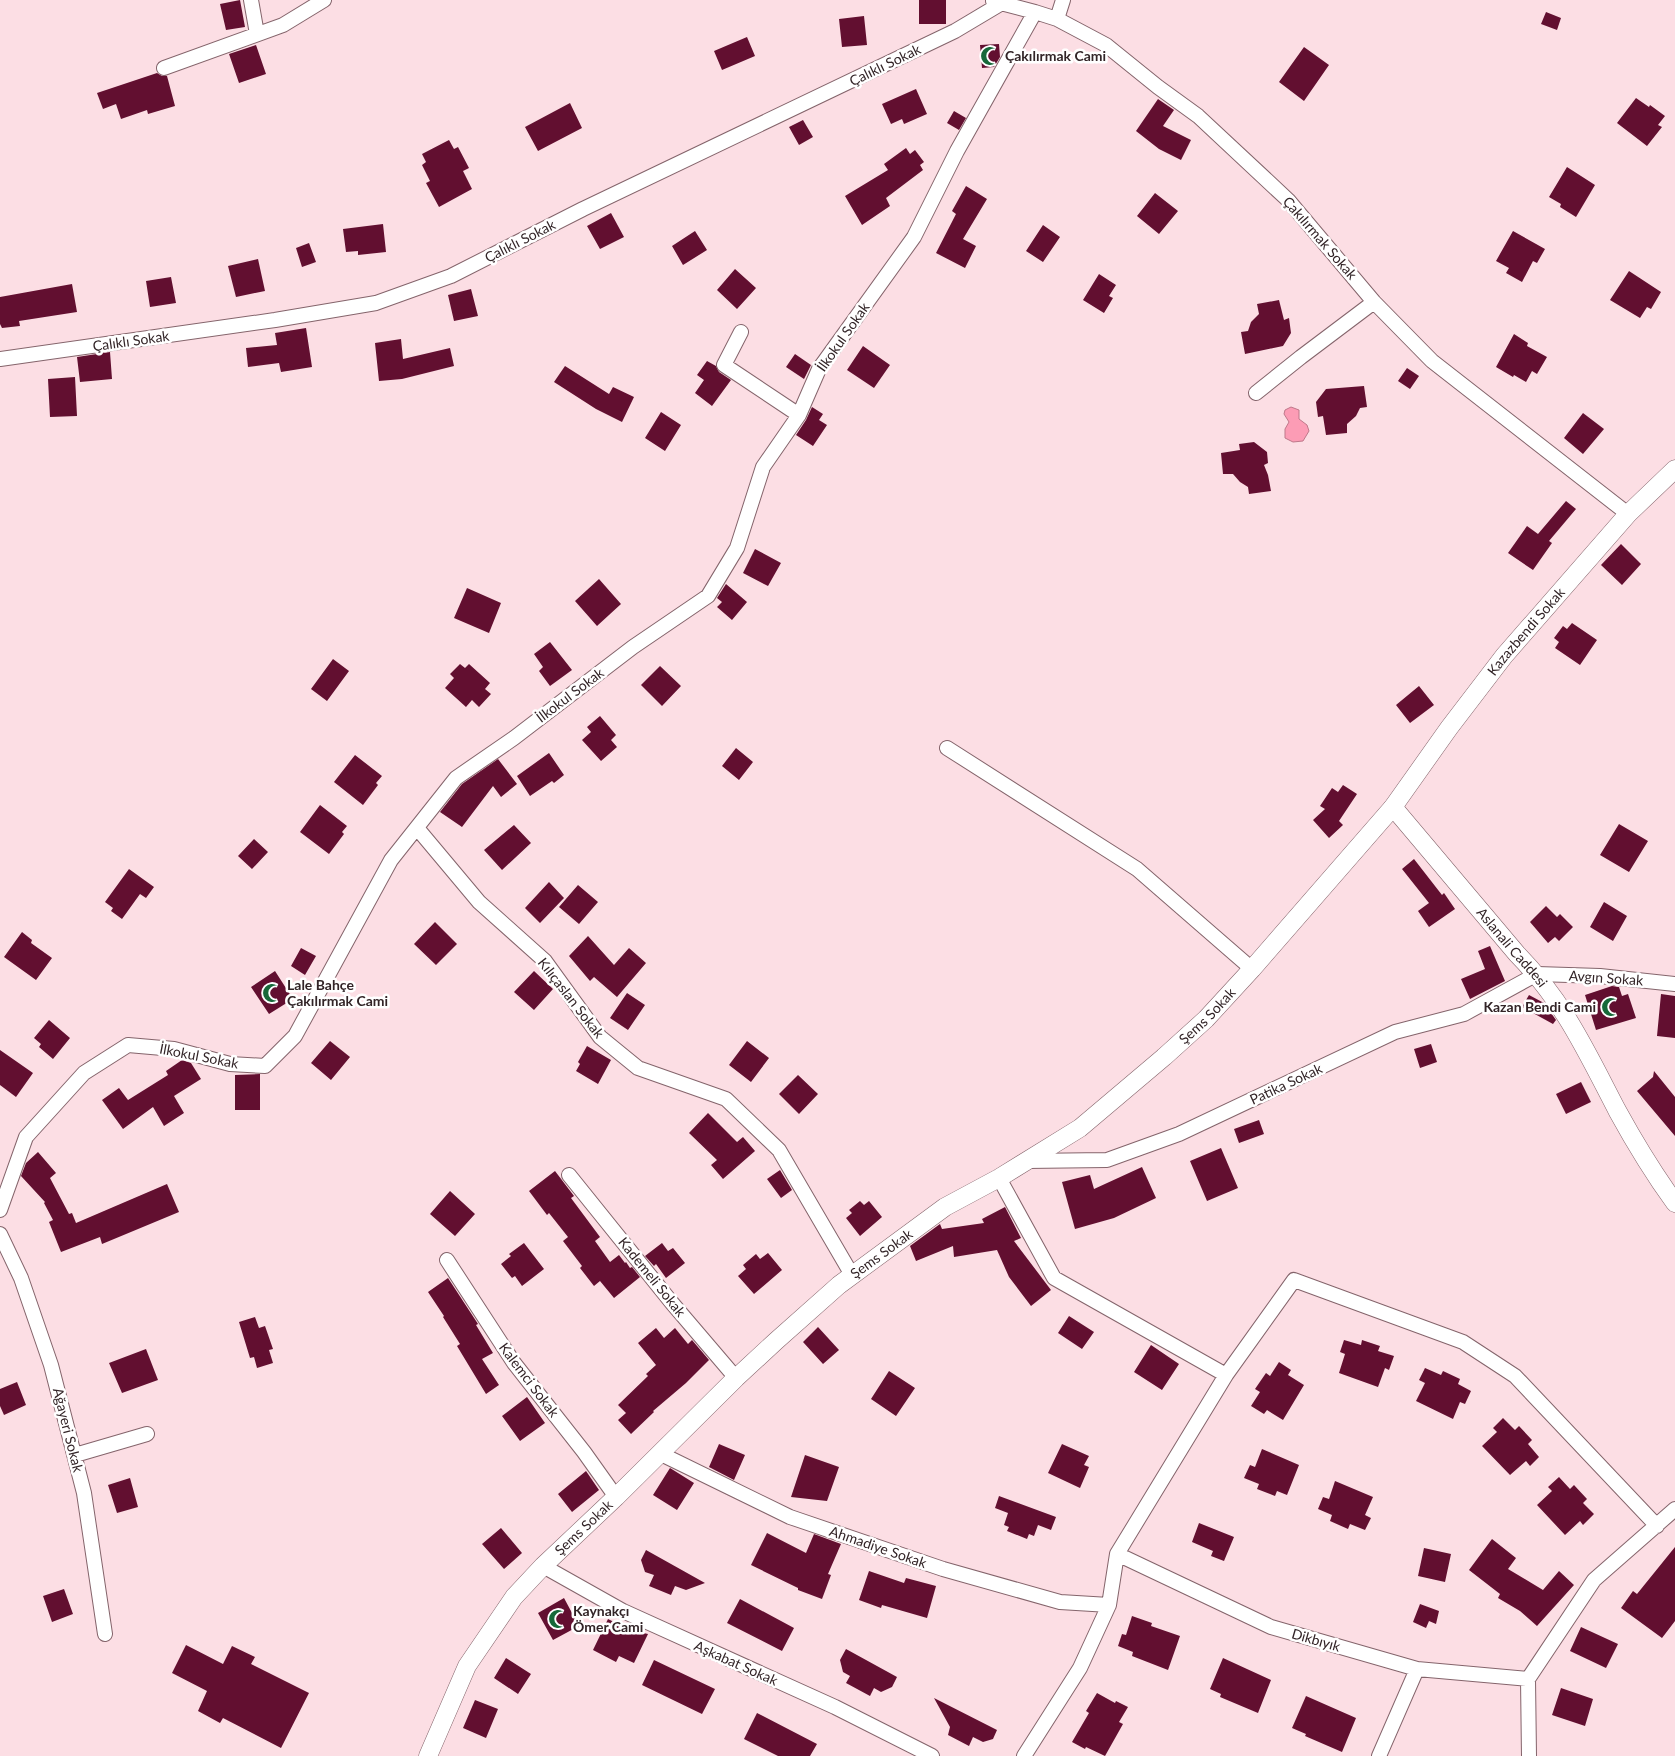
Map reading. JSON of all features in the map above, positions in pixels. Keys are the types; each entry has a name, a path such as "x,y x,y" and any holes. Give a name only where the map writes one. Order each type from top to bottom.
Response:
{"street":[{"path":"251,0 257,34"},
{"path":"164,68 284,25 324,0"},
{"path":"1057,19 1063,0"},
{"name":"Çakılırmak Sokak","path":"996,2 1057,19 1106,45 1198,116 1288,200 1374,302 1432,361 1628,514"},
{"name":"Çalıklı Sokak","path":"0,358 275,320 376,303 443,279 753,126 956,31 996,2"},
{"name":"İlkokul Sokak","path":"0,1210 26,1137 84,1073 128,1046 174,1049 230,1064 265,1066 295,1036 392,860 456,778 514,738 633,646 708,596 737,548 763,467 799,415 819,369 914,237 957,151 1035,12"},
{"path":"1256,393 1374,302"},
{"path":"741,332 724,365 799,415"},
{"name":"Kazazbendi Sokak","path":"1393,807 1449,728 1504,656 1628,514 1674,474"},
{"path":"947,748 1137,868 1252,969"},
{"name":"Şems Sokak","path":"428,1756 467,1666 514,1597 543,1566 616,1497 736,1378 852,1275 945,1207 999,1178 1080,1128 1164,1057 1206,1019 1252,969 1393,807"},
{"name":"Aslanali Caddesi","path":"1393,807 1517,954 1537,974 1558,1002 1619,1114 1660,1183 1675,1203"},
{"name":"Kılıçaslan Sokak","path":"417,828 479,902 545,961 600,1037 638,1068 726,1099 779,1150 852,1275"},
{"name":"Avgın Sokak","path":"1537,974 1600,976 1675,984"},
{"name":"Patika Sokak","path":"1026,1161 1107,1160 1188,1130 1395,1032 1464,1014 1537,974"},
{"name":"Kademeli Sokak","path":"569,1175 672,1303 736,1378"},
{"path":"999,1178 1054,1278 1226,1375"},
{"name":"Ağayeri Sokak","path":"0,1234 21,1278 51,1365 75,1455 84,1493 105,1634"},
{"name":"Kalemci Sokak","path":"447,1260 514,1362 584,1452 616,1497"},
{"path":"1024,1756 1080,1668 1109,1605 1116,1554 1226,1375 1294,1280 1463,1342 1515,1376 1668,1520 1594,1580 1528,1679 1529,1756"},
{"path":"75,1455 146,1434"},
{"name":"Ahmadiye Sokak","path":"659,1453 790,1516 943,1569 1060,1602 1109,1605"},
{"name":"Dikbıyık","path":"1116,1554 1271,1628 1417,1669 1528,1679"},
{"name":"Aşkabat Sokak","path":"543,1566 623,1611 834,1707 932,1756"},
{"path":"1379,1756 1417,1669"}],"shaded area":[{"path":"1291,407 1299,410 1299,419 1307,425 1309,431 1303,441 1293,442 1285,438 1285,429 1289,422 1284,414 1285,410"}],"building":[{"path":"240,0 245,27 226,30 220,4"},
{"path":"919,0 946,0 946,24 919,24"},
{"path":"1546,12 1561,18 1557,30 1541,24"},
{"path":"864,16 867,45 842,47 839,19"},
{"path":"747,37 755,56 722,70 714,51"},
{"name":"Çakılırmak Cami","path":"999,44 1000,57 994,67 982,68 980,45"},
{"path":"256,45 266,74 239,83 229,54"},
{"path":"1304,47 1329,65 1304,101 1279,82"},
{"path":"157,73 167,76 175,106 148,114 147,110 121,119 116,104 103,109 97,93"},
{"path":"916,89 927,114 904,124 902,119 891,124 882,104"},
{"path":"1636,98 1665,116 1658,125 1662,127 1647,146 1617,123"},
{"path":"1158,99 1174,110 1163,126 1191,140 1181,160 1159,149 1136,131"},
{"path":"570,103 582,128 538,151 525,127"},
{"path":"954,111 966,118 959,130 947,123"},
{"path":"803,120 813,137 799,145 789,127"},
{"path":"449,140 454,149 458,147 469,168 463,171 472,189 439,207 426,183 430,181 422,165 426,162 422,154"},
{"path":"906,148 910,154 915,150 924,162 920,165 923,170 886,198 890,206 862,225 845,196 888,170 884,164"},
{"path":"1567,167 1595,185 1576,217 1560,207 1561,204 1549,197"},
{"path":"966,186 987,199 963,239 976,246 965,268 936,253 956,214 952,211"},
{"path":"1155,193 1178,211 1159,234 1137,216"},
{"path":"611,213 624,237 600,249 587,226"},
{"path":"383,224 386,252 358,255 358,251 346,252 343,229"},
{"path":"1043,225 1060,237 1043,262 1026,251"},
{"path":"695,231 707,250 683,265 672,246"},
{"path":"1513,231 1545,249 1537,263 1533,261 1522,282 1506,273 1509,268 1496,261"},
{"path":"309,243 316,262 302,267 296,248"},
{"path":"258,259 265,291 236,297 228,266"},
{"path":"735,269 756,288 737,309 717,290"},
{"path":"1629,271 1661,292 1651,309 1647,307 1640,318 1610,300"},
{"path":"1099,274 1116,285 1109,296 1113,298 1104,313 1083,300"},
{"path":"171,277 176,303 150,307 146,281"},
{"path":"72,284 77,312 19,321 20,326 2,328 0,324 0,297"},
{"path":"471,289 478,316 454,321 448,295"},
{"path":"1279,300 1284,320 1289,318 1291,333 1283,346 1245,354 1241,332 1248,331 1251,322 1259,314 1257,304"},
{"path":"306,328 312,367 281,372 279,363 248,367 246,348 277,345 275,333"},
{"path":"1514,334 1528,343 1527,346 1547,357 1537,374 1532,371 1526,382 1496,367"},
{"path":"401,339 403,359 450,348 454,366 402,379 379,381 375,343"},
{"path":"863,346 890,365 874,388 847,370"},
{"path":"110,352 112,379 80,382 77,357"},
{"path":"795,354 811,365 804,379 786,367"},
{"path":"707,361 716,366 719,372 731,380 712,406 695,393 704,380 697,375"},
{"path":"565,366 609,394 613,387 634,397 622,422 596,409 554,382"},
{"path":"1407,368 1419,376 1410,389 1398,381"},
{"path":"75,377 77,416 50,417 48,379"},
{"path":"1364,386 1367,407 1360,408 1356,416 1347,424 1347,433 1326,435 1323,416 1318,417 1316,402 1326,389"},
{"path":"812,407 823,414 819,420 827,425 813,446 796,435"},
{"path":"661,412 681,425 665,451 645,438"},
{"path":"1583,413 1604,429 1583,454 1564,438"},
{"path":"1254,442 1267,452 1268,463 1264,465 1271,491 1249,494 1248,487 1233,474 1223,474 1221,453 1240,450 1239,444"},
{"path":"1566,501 1576,509 1549,541 1552,543 1533,570 1508,553 1527,526 1538,534"},
{"path":"1621,544 1641,564 1622,585 1601,565"},
{"path":"755,549 781,563 768,586 743,573"},
{"path":"599,579 621,604 597,626 575,601"},
{"path":"726,584 747,602 732,620 717,607 722,602 717,598"},
{"path":"467,588 501,603 489,633 454,618"},
{"path":"1572,623 1597,640 1580,665 1555,648 1559,642 1554,638 1563,626 1567,629"},
{"path":"550,642 572,670 550,686 539,671 543,667 534,654"},
{"path":"333,659 349,671 327,701 311,689"},
{"path":"460,664 465,668 469,664 490,683 485,689 491,694 479,707 472,700 466,707 445,688 454,678 450,674"},
{"path":"660,666 681,686 662,706 641,685"},
{"path":"1419,686 1434,705 1410,723 1396,705"},
{"path":"600,716 616,735 611,740 617,747 601,761 582,740 591,732 587,727"},
{"path":"736,748 753,762 739,780 722,766"},
{"path":"549,753 564,775 554,783 552,781 530,796 517,776"},
{"path":"355,755 382,776 376,783 378,785 363,805 334,782"},
{"path":"498,759 517,784 501,797 493,786 462,827 440,812 462,784"},
{"path":"1343,785 1357,794 1339,821 1343,825 1329,838 1313,820 1325,809 1320,806 1332,788 1338,792"},
{"path":"320,805 347,826 342,832 344,834 329,854 300,832"},
{"path":"1619,824 1648,841 1629,872 1600,855"},
{"path":"514,825 531,843 502,870 484,850"},
{"path":"254,839 268,852 252,869 238,856"},
{"path":"1414,859 1442,895 1444,893 1455,909 1429,927 1418,911 1429,903 1402,869"},
{"path":"129,869 154,887 146,898 140,894 122,919 111,911 113,908 105,902"},
{"path":"549,882 564,898 540,923 525,908"},
{"path":"578,885 598,902 579,924 559,907"},
{"path":"1604,902 1627,916 1613,941 1590,927"},
{"path":"1546,906 1557,917 1560,914 1573,927 1559,941 1555,937 1548,943 1530,922"},
{"path":"435,922 457,944 436,965 414,944"},
{"path":"22,932 32,940 31,943 52,958 36,980 4,957"},
{"path":"588,936 614,965 629,948 646,963 617,997 594,977 590,981 569,956"},
{"path":"1490,946 1505,981 1470,999 1461,979 1485,969 1478,951"},
{"path":"301,948 316,956 305,975 291,966"},
{"name":"Lale Bahçe Çakılırmak Cami","path":"275,971 293,999 269,1014 251,987"},
{"path":"534,971 553,989 534,1010 514,992"},
{"name":"Kazan Bendi Cami","path":"1612,986 1619,987 1622,996 1628,994 1636,1018 1596,1030 1585,995"},
{"path":"627,993 645,1005 628,1030 610,1018"},
{"path":"1661,994 1675,996 1675,1038 1657,1036"},
{"path":"1529,995 1544,1003 1556,1020 1553,1024 1522,1007"},
{"path":"49,1020 70,1038 53,1059 39,1047 41,1044 34,1038"},
{"path":"330,1041 350,1057 331,1080 311,1063"},
{"path":"747,1041 769,1058 751,1082 729,1065"},
{"path":"1431,1044 1437,1062 1420,1068 1414,1049"},
{"path":"587,1046 611,1060 598,1084 576,1071 580,1064 578,1062"},
{"path":"0,1050 33,1073 16,1097 0,1085"},
{"path":"182,1060 191,1063 201,1079 174,1096 184,1113 164,1126 153,1107 123,1129 102,1100 119,1088 128,1100 168,1075 166,1071"},
{"path":"1654,1071 1675,1097 1675,1136 1637,1091 1653,1077"},
{"path":"260,1074 260,1110 235,1110 235,1075"},
{"path":"798,1075 818,1094 799,1114 779,1094"},
{"path":"1581,1082 1591,1102 1566,1114 1556,1094"},
{"path":"708,1113 737,1142 743,1137 755,1151 723,1179 711,1165 717,1160 689,1133"},
{"path":"1259,1120 1264,1134 1239,1143 1234,1129"},
{"path":"1221,1148 1238,1188 1207,1201 1190,1161"},
{"path":"38,1152 56,1173 50,1178 69,1214 72,1213 76,1223 167,1184 179,1212 102,1244 100,1237 61,1252 49,1222 53,1220 45,1202 21,1176 26,1163"},
{"path":"1142,1167 1156,1198 1114,1218 1075,1229 1062,1182 1090,1175 1094,1189"},
{"path":"780,1170 792,1190 781,1198 767,1179"},
{"path":"555,1171 574,1196 571,1198 600,1237 595,1241 610,1262 619,1255 640,1277 614,1298 600,1281 594,1286 563,1241 568,1237 549,1213 547,1215 529,1191"},
{"path":"450,1191 475,1214 455,1236 430,1214"},
{"path":"860,1201 864,1205 869,1201 882,1217 860,1236 846,1218 852,1213 849,1210"},
{"path":"1005,1207 1021,1238 1014,1241 1051,1290 1031,1306 1009,1277 997,1250 954,1257 953,1246 916,1261 910,1246 940,1224 942,1229 984,1223 982,1219"},
{"path":"524,1243 544,1269 522,1286 515,1276 512,1278 501,1264 511,1256 509,1254"},
{"path":"662,1243 668,1251 673,1248 685,1263 666,1278 656,1264 654,1266 645,1256"},
{"path":"768,1253 782,1270 754,1294 738,1276 746,1269 743,1265 756,1254 760,1259"},
{"path":"448,1278 478,1324 476,1325 493,1353 482,1359 499,1385 486,1394 457,1346 460,1344 428,1292"},
{"path":"1069,1316 1094,1332 1082,1349 1058,1333"},
{"path":"255,1317 259,1328 265,1326 273,1349 269,1350 273,1363 257,1368 254,1357 250,1358 239,1322"},
{"path":"818,1327 839,1350 823,1364 803,1342"},
{"path":"656,1328 664,1338 675,1328 688,1344 692,1340 709,1360 686,1383 653,1411 631,1434 618,1420 626,1413 618,1405 648,1376 646,1374 656,1365 638,1343"},
{"path":"1344,1340 1361,1345 1362,1340 1380,1346 1378,1351 1394,1356 1389,1370 1385,1368 1378,1387 1339,1373 1345,1354 1340,1352"},
{"path":"1151,1345 1179,1364 1162,1390 1134,1372"},
{"path":"146,1349 158,1380 122,1393 109,1363"},
{"path":"1279,1362 1291,1370 1288,1375 1304,1385 1283,1420 1267,1410 1264,1414 1251,1406 1260,1392 1255,1389 1266,1373 1270,1376"},
{"path":"1425,1368 1441,1375 1443,1371 1460,1379 1458,1384 1471,1391 1465,1404 1460,1402 1453,1419 1416,1401 1425,1383 1419,1380"},
{"path":"889,1371 915,1388 896,1416 871,1399"},
{"path":"17,1382 26,1405 4,1415 0,1406 0,1389"},
{"path":"527,1397 545,1423 520,1441 502,1416"},
{"path":"1503,1418 1515,1430 1519,1426 1532,1440 1528,1444 1539,1457 1530,1466 1526,1461 1510,1475 1482,1446 1497,1432 1493,1428"},
{"path":"719,1444 745,1455 734,1480 709,1467"},
{"path":"1062,1444 1089,1456 1084,1465 1089,1467 1080,1488 1048,1473"},
{"path":"1262,1449 1299,1465 1287,1495 1277,1491 1275,1496 1257,1489 1259,1484 1244,1478 1250,1465 1255,1467"},
{"path":"805,1455 839,1467 827,1501 791,1497"},
{"path":"670,1468 694,1483 677,1510 653,1495"},
{"path":"586,1471 599,1490 572,1512 558,1494"},
{"path":"1559,1477 1570,1489 1574,1485 1587,1499 1583,1503 1594,1514 1583,1525 1580,1521 1565,1535 1537,1505 1552,1491 1548,1487"},
{"path":"130,1478 138,1507 117,1513 108,1485"},
{"path":"1335,1481 1373,1497 1365,1515 1371,1518 1365,1530 1350,1524 1348,1529 1330,1521 1332,1515 1318,1509 1323,1497 1329,1499"},
{"path":"999,1496 1056,1517 1051,1530 1038,1525 1034,1536 1029,1534 1027,1539 1007,1531 1009,1527 1004,1525 1008,1513 995,1508"},
{"path":"1199,1523 1234,1537 1224,1561 1211,1556 1213,1551 1192,1542"},
{"path":"501,1528 522,1553 504,1569 482,1544"},
{"path":"767,1533 806,1553 814,1534 841,1544 828,1574 831,1575 822,1599 798,1590 798,1588 751,1565"},
{"path":"1492,1539 1516,1558 1508,1569 1543,1590 1559,1571 1574,1585 1537,1626 1520,1611 1498,1598 1500,1594 1469,1570"},
{"path":"1675,1547 1675,1621 1662,1638 1621,1608 1633,1591 1637,1594"},
{"path":"1424,1548 1451,1554 1445,1582 1418,1576"},
{"path":"646,1550 705,1583 686,1590 675,1586 671,1595 649,1586 654,1575 645,1572 641,1560"},
{"path":"869,1571 904,1583 906,1578 936,1586 927,1618 882,1605 881,1608 859,1600"},
{"path":"64,1589 73,1614 52,1622 43,1596"},
{"name":"Kaynakçı Ömer Cami","path":"564,1598 579,1626 553,1640 538,1613"},
{"path":"740,1599 794,1628 782,1651 727,1623"},
{"path":"1420,1604 1439,1611 1436,1624 1429,1621 1426,1628 1413,1622"},
{"path":"1132,1616 1152,1623 1151,1626 1180,1636 1168,1670 1132,1656 1133,1652 1118,1646 1122,1634 1126,1635"},
{"path":"608,1619 630,1630 648,1634 634,1663 619,1656 616,1662 593,1650"},
{"path":"1581,1627 1618,1644 1606,1668 1570,1651"},
{"path":"186,1645 223,1664 232,1646 255,1657 251,1664 309,1693 281,1748 223,1718 220,1723 198,1711 207,1691 172,1673"},
{"path":"846,1649 897,1677 892,1687 881,1692 874,1688 870,1696 846,1683 850,1676 843,1672 840,1660"},
{"path":"506,1658 531,1674 518,1694 494,1678"},
{"path":"1223,1658 1271,1680 1258,1713 1220,1697 1221,1694 1210,1689"},
{"path":"654,1660 715,1689 702,1714 642,1685"},
{"path":"1561,1688 1593,1699 1585,1726 1552,1715"},
{"path":"1097,1693 1115,1703 1116,1701 1128,1707 1119,1722 1123,1724 1105,1756 1072,1742 1089,1713 1086,1711"},
{"path":"1306,1696 1356,1718 1342,1752 1305,1736 1306,1734 1292,1728"},
{"path":"934,1698 997,1730 993,1739 983,1742 973,1737 969,1746 948,1735 950,1727"},
{"path":"475,1700 498,1709 486,1738 463,1728"},
{"path":"757,1713 817,1744 810,1756 778,1756 744,1739"}],"place":[{"name":"Çakılırmak Cami","path":"990,56"},
{"name":"Lale Bahçe Çakılırmak Cami","path":"272,993"},
{"name":"Kazan Bendi Cami","path":"1611,1007"},
{"name":"Kaynakçı Ömer Cami","path":"558,1619"}]}
